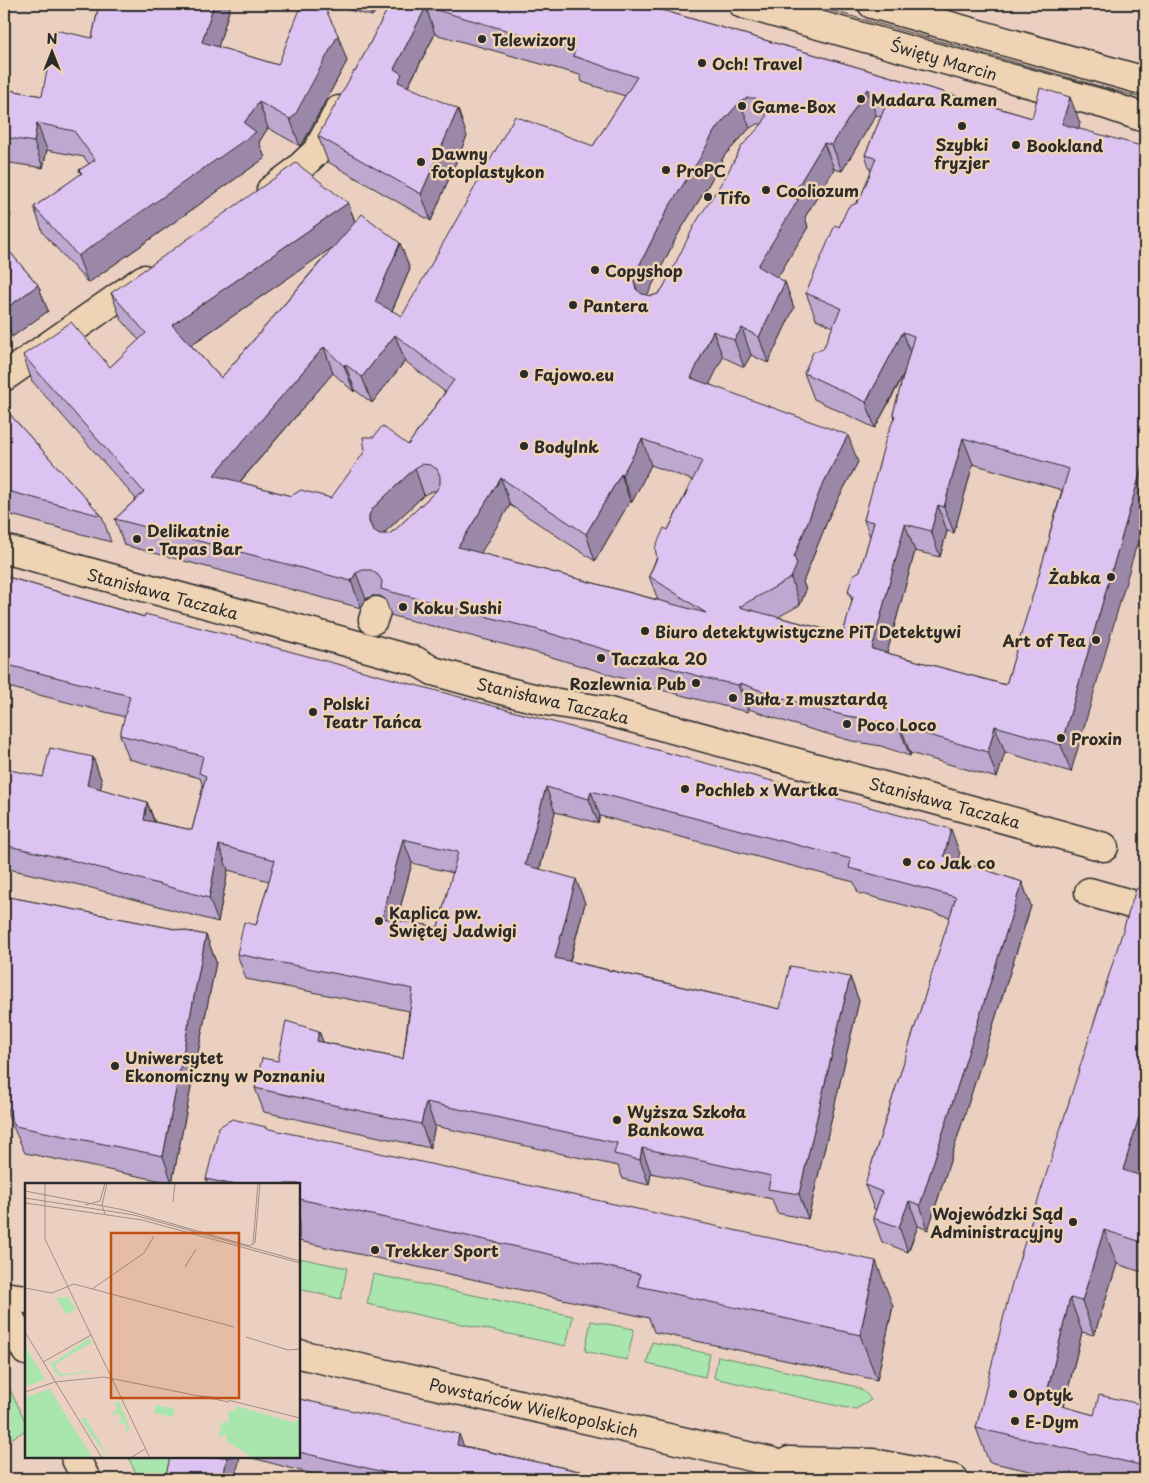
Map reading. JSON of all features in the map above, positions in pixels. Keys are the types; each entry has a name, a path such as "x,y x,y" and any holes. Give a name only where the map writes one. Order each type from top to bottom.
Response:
{"street":[{"name":"Święty Marcin","path":"743,4 1107,105 1145,118"},
{"name":"Święty Marcin","path":"872,4 1145,81"},
{"path":"248,206 294,173 316,151 350,91"},
{"path":"4,378 162,267"},
{"name":"Stanisława Taczaka","path":"4,549 416,661 433,671 506,691 602,710 1104,847"},
{"path":"1090,892 1145,908"},
{"path":"4,1296 25,1299"},
{"path":"4,1305 25,1350"},
{"name":"Powstańców Wielkopolskich","path":"300,1354 768,1461 818,1479"},
{"path":"76,1458 86,1479"},
{"name":"Powstańców Wielkopolskich","path":"768,1461 873,1463 954,1479"}],"green space":[{"path":"300,1258 347,1268 341,1299 300,1289"},
{"path":"373,1274 573,1316 566,1346 367,1304"},
{"path":"591,1321 634,1329 627,1360 585,1351"},
{"path":"652,1342 710,1354 705,1377 647,1364"},
{"path":"718,1356 853,1386 863,1391 871,1400 856,1409 847,1408 714,1378"},
{"path":"4,1377 25,1421 25,1431 4,1443"},
{"path":"128,1458 183,1458 178,1479 139,1479"}],"building":[{"path":"99,4 214,4 202,42 278,65 302,4 323,4 338,35 295,115 290,119 259,102 244,123 256,132 78,256 34,207 82,173 79,170 95,160 74,131 37,123 34,142 4,137 4,89 42,96 55,30 92,38"},
{"path":"390,4 641,4 1032,118 1040,88 1070,97 1062,124 1145,147 1145,457 1061,745 995,726 988,752 901,727 900,730 872,720 842,715 779,697 740,683 738,685 713,680 535,629 381,589 382,581 371,570 363,570 356,573 351,581 115,519 144,492 23,355 71,322 110,367 146,333 111,293 296,163 348,203 172,325 221,378 362,214 400,243 375,302 402,316 515,116 593,146 637,77 573,56 575,50 426,7 394,69 402,74 398,82 458,109 421,194 318,136 355,72","holes":["867,89 888,100 865,155 876,158 862,194 857,203 848,207 839,227 835,225 806,293 841,308 823,349 813,352 804,373 866,402 903,332 914,336 893,414 895,416 886,438 864,520 874,522 860,571 853,575 848,591 853,597 843,634 739,607 791,578 797,564 794,557 821,488 848,435 691,378 713,331 734,340 742,328 759,337 785,282 758,266 798,200 792,196 824,143 832,145","747,98 755,98 762,102 766,108 766,117 763,123 741,147 727,174 695,224 663,288 658,294 651,296 642,294 636,289 634,282 635,274 667,210 700,158 715,130 740,102","395,335 454,380 408,445 382,426 374,437 363,437 365,451 331,498 301,490 291,496 214,475 324,347 344,366 345,364 362,377","963,438 1069,469 1006,685 872,649 905,524 931,531 938,505 944,507","642,439 702,461 668,530 664,528 655,548 657,558 649,576 706,613 458,547 501,478 586,534","422,464 430,465 437,469 440,476 440,484 436,491 389,534 380,534 373,530 369,522 369,515 373,508 415,468"]},
{"path":"4,245 38,285 4,310 10,267 4,265"},
{"path":"4,408 102,516 4,490"},
{"path":"4,576 144,617 145,614 229,635 951,829 944,856 1022,882 920,1205 909,1201 899,1227 873,1218 882,1192 865,1185 956,897 849,868 851,859 591,791 589,799 546,787 525,865 576,879 555,958 780,1009 790,966 850,977 799,1194 768,1189 771,1176 642,1148 640,1160 614,1154 617,1143 426,1102 421,1124 255,1088 262,1058 278,1061 286,1021 319,1031 317,1041 403,1059 413,989 237,954 244,922 256,925 275,860 219,845 209,898 75,861 4,845 5,769 43,777 50,748 93,757 87,785 147,802 144,820 192,830 206,776 199,773 203,756 120,735 130,696 4,664","holes":["403,839 458,852 438,927 382,918"]},
{"path":"1145,882 1145,1064 1138,1088 1145,1090 1145,1119 1139,1117 1123,1170 1145,1177 1145,1243 1104,1230 1082,1301 1070,1298 1045,1401 1094,1415 1099,1395 1145,1405 1145,1466 976,1428 1012,1283 1136,889 1144,885"},
{"name":"Uniwersytet Ekonomiczny w Poznaniu","path":"4,896 206,935 163,1156 15,1126 4,1101"},
{"path":"232,1119 265,1128 876,1261 860,1335 638,1286 640,1274 300,1199 300,1183 225,1183 206,1179 219,1127"},
{"path":"300,1399 459,1434 457,1445 616,1479 413,1479 300,1452"},
{"path":"170,1458 227,1458 223,1479 165,1479"}],"tram line":[{"path":"808,4 1145,99"}],"place":[{"name":"Telewizory","path":"482,39"},
{"name":"Och! Travel","path":"702,63"},
{"name":"Madara Ramen","path":"861,99"},
{"name":"Game-Box","path":"742,106"},
{"name":"Szybki fryzjer","path":"962,126"},
{"name":"Bookland","path":"1016,145"},
{"name":"Dawny fotoplastykon","path":"421,162"},
{"name":"ProPC","path":"666,170"},
{"name":"Cooliozum","path":"766,190"},
{"name":"Tifo","path":"708,197"},
{"name":"Copyshop","path":"595,270"},
{"name":"Pantera","path":"573,305"},
{"name":"Fajowo.eu","path":"524,374"},
{"name":"BodyInk","path":"524,446"},
{"name":"Delikatnie - Tapas Bar","path":"137,539"},
{"name":"Żabka","path":"1111,577"},
{"name":"Koku Sushi","path":"403,607"},
{"name":"Biuro detektywistyczne PiT Detektywi","path":"645,631"},
{"name":"Art of Tea","path":"1096,640"},
{"name":"Taczaka 20","path":"601,658"},
{"name":"Rozlewnia Pub","path":"696,683"},
{"name":"Buła z musztardą","path":"733,698"},
{"name":"Polski Teatr Tańca","path":"313,712"},
{"name":"Poco Loco","path":"847,724"},
{"name":"Proxin","path":"1061,738"},
{"name":"Pochleb x Wartka","path":"685,789"},
{"name":"co Jak co","path":"907,862"},
{"name":"Kaplica pw. Świętej Jadwigi","path":"379,921"},
{"name":"Uniwersytet Ekonomiczny w Poznaniu","path":"115,1066"},
{"name":"Wyższa Szkoła Bankowa","path":"617,1120"},
{"name":"Wojewódzki Sąd Administracyjny","path":"1073,1222"},
{"name":"Trekker Sport","path":"375,1250"},
{"name":"Optyk","path":"1013,1394"},
{"name":"E-Dym","path":"1015,1421"}]}
